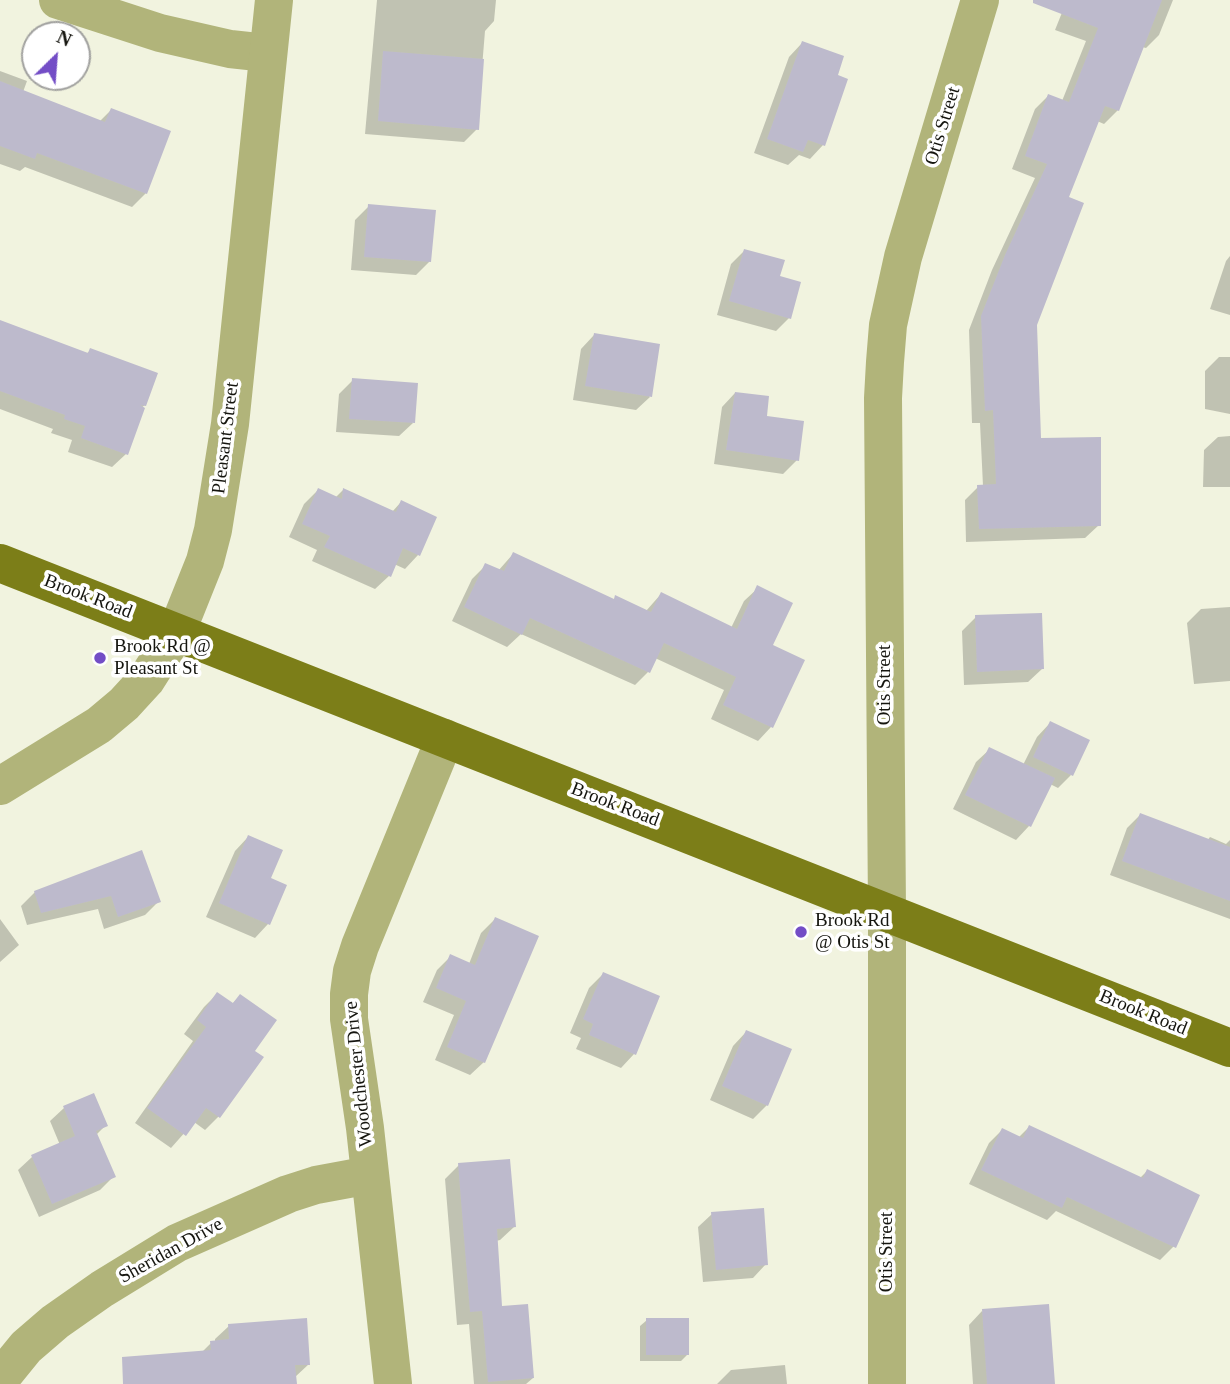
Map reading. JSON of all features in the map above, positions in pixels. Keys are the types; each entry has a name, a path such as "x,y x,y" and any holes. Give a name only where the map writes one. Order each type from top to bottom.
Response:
{"main road":[{"name":"Brook Road","path":"0,564 177,631 1230,1048"}],"street":[{"path":"58,0 160,33 230,49 267,53"},
{"name":"Pleasant Street","path":"0,786 99,725 124,704 146,680 177,631 205,561 213,530 230,424 274,0"},
{"name":"Otis Street","path":"887,1384 883,398 888,325 903,257 980,0"},
{"name":"Woodchester Drive","path":"393,1384 370,1175 349,1019 352,971 445,738"},
{"name":"Sheridan Drive","path":"0,1379 26,1347 55,1322 102,1289 177,1243 288,1194 316,1185 370,1175"}],"building":[{"path":"1033,0 1162,0 1119,111 1105,106 1069,197 1084,203 1037,325 1041,438 1101,437 1101,526 979,529 977,485 996,484 993,410 985,411 981,316 1005,255 1047,164 1025,156 1048,94 1069,102 1098,28 1033,3"},
{"path":"802,41 844,56 838,75 848,79 825,146 808,140 803,152 767,139"},
{"path":"383,51 484,59 479,130 378,121"},
{"path":"0,81 105,122 111,108 171,131 147,194 37,153 35,159 0,146"},
{"path":"368,204 436,210 431,262 364,257"},
{"path":"744,249 785,260 780,276 801,282 791,319 729,301"},
{"path":"0,320 88,353 90,348 158,373 146,406 140,405 145,408 128,455 81,438 85,426 64,419 65,415 0,391"},
{"path":"594,333 660,344 652,397 585,386"},
{"path":"352,378 418,383 415,423 349,419"},
{"path":"735,392 769,396 767,416 804,421 799,461 726,450"},
{"path":"318,488 342,499 343,488 396,512 401,500 437,517 420,556 403,548 391,577 324,547 330,536 302,524"},
{"path":"513,552 614,599 615,595 651,612 661,592 737,629 757,585 793,603 773,645 805,660 773,728 723,705 736,677 664,643 650,673 530,618 522,635 464,607 485,563 504,571"},
{"path":"1042,613 1044,669 977,672 975,615"},
{"path":"1050,721 1090,740 1073,776 1033,757"},
{"path":"989,747 1055,778 1031,827 965,795"},
{"path":"1140,813 1230,847 1230,901 1122,861"},
{"path":"248,835 283,850 271,878 287,885 270,925 219,903"},
{"path":"142,850 161,902 118,917 111,896 41,913 34,891"},
{"path":"495,917 539,936 485,1063 447,1047 466,1001 436,988 450,954 475,965"},
{"path":"603,972 660,996 636,1055 589,1035 593,1024 583,1019"},
{"path":"217,992 233,1003 240,994 277,1020 255,1051 264,1057 220,1118 206,1108 186,1136 147,1108 206,1027 197,1020"},
{"path":"746,1030 792,1049 768,1106 722,1086"},
{"path":"94,1093 108,1126 96,1131 116,1177 52,1204 31,1155 75,1136 63,1106"},
{"path":"1029,1125 1143,1178 1147,1169 1200,1195 1176,1248 1067,1197 1062,1208 981,1170 1002,1128 1023,1138"},
{"path":"510,1159 516,1227 497,1229 502,1306 528,1304 534,1378 488,1382 482,1311 470,1312 458,1163"},
{"path":"764,1208 768,1265 716,1270 711,1212"},
{"path":"1049,1304 1055,1384 987,1384 982,1309"},
{"path":"307,1318 310,1365 295,1365 297,1384 123,1384 122,1357 211,1350 210,1341 229,1339 228,1324"},
{"path":"646,1318 689,1318 689,1355 646,1355"}],"place":[{"name":"Brook Rd @ Pleasant St","path":"100,658"},
{"name":"Brook Rd @ Otis St","path":"801,932"}]}
